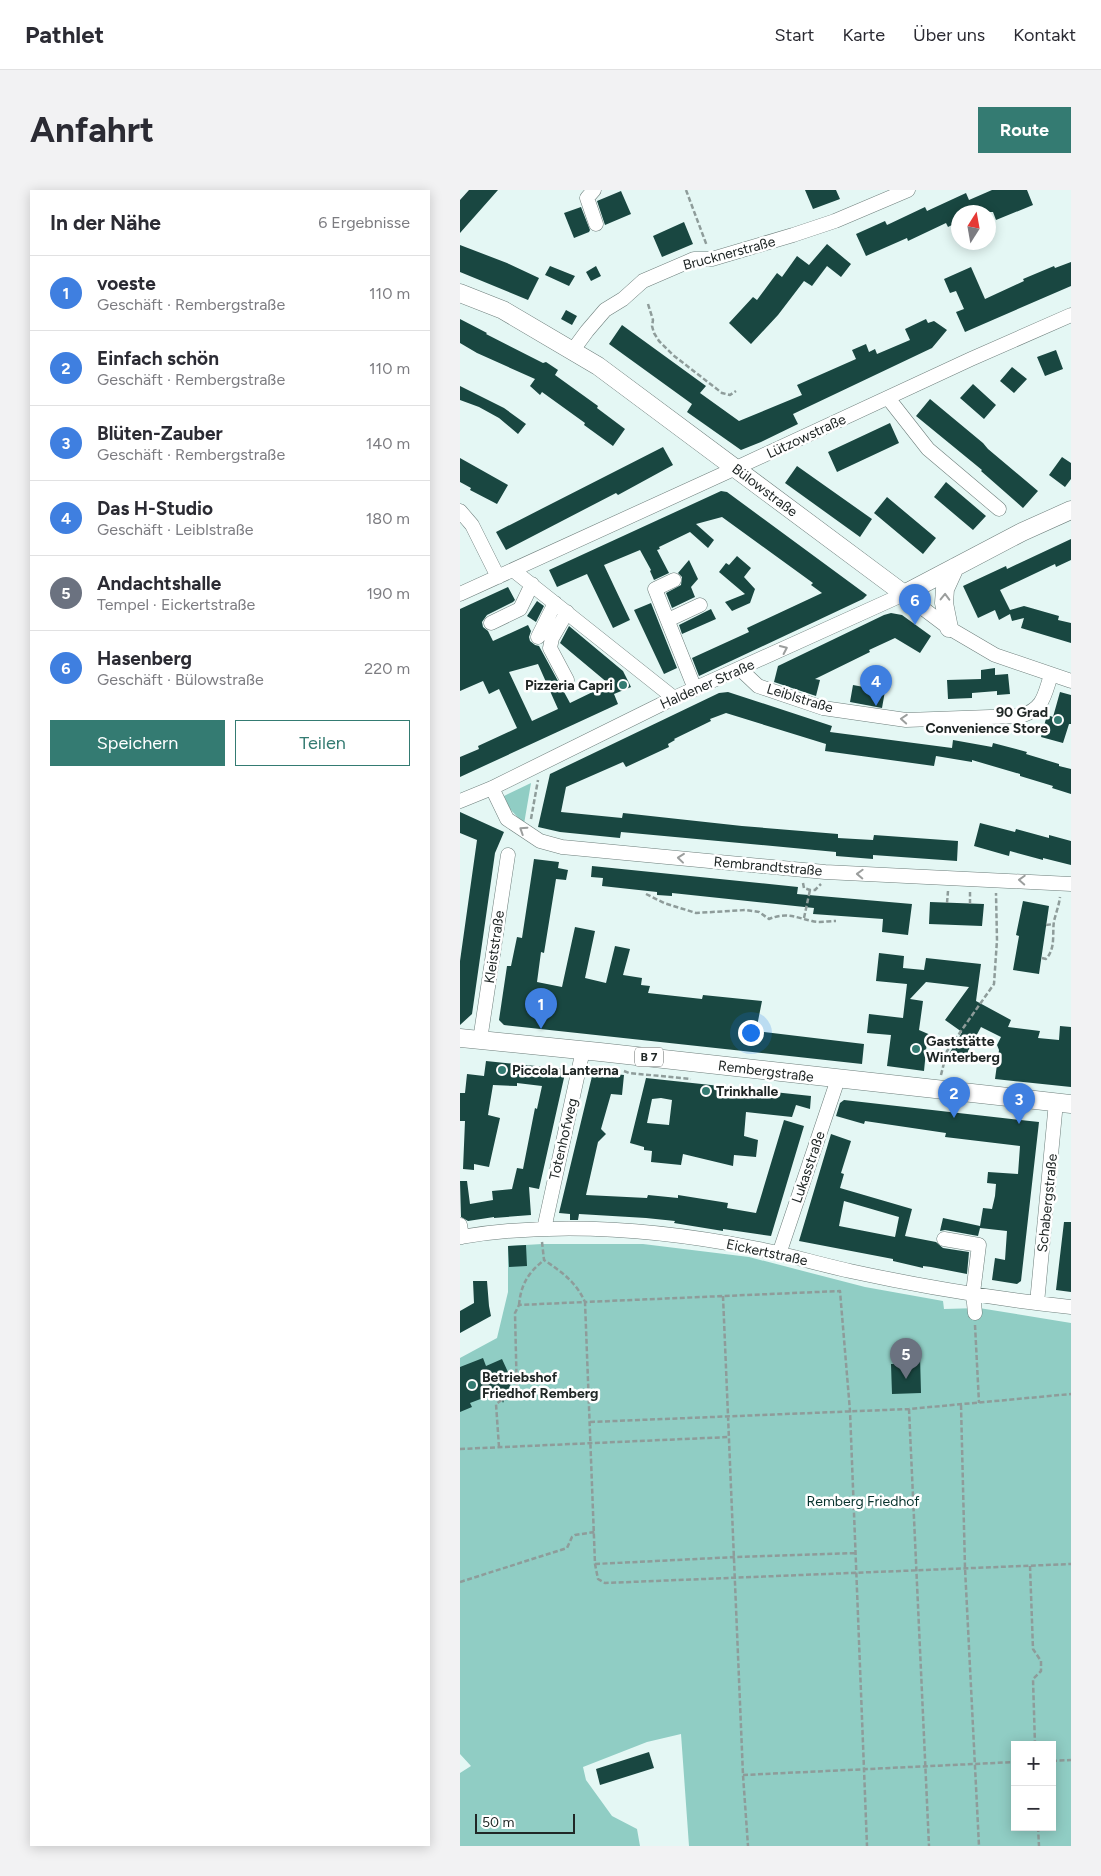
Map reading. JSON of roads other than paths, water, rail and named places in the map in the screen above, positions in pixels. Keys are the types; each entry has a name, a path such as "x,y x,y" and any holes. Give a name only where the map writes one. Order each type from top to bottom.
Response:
{"main road":[{"name":"Bülowstraße","path":"460,293 503,310 598,366 904,594"},
{"name":"Haldener Straße","path":"904,594 1028,529 1071,510"},
{"path":"949,628 944,603 945,589 955,567"},
{"name":"Rembergstraße","path":"460,1038 1064,1103"}],"street":[{"path":"594,190 587,198 596,224"},
{"name":"Brucknerstraße","path":"573,350 605,310 623,299 644,281 694,259 712,259 802,232 908,190"},
{"name":"Lützowstraße","path":"460,594 971,359 1071,315"},
{"path":"888,398 928,449 999,509"},
{"path":"460,511 472,525 498,577"},
{"path":"513,570 674,698"},
{"path":"674,580 655,589 695,689"},
{"path":"491,623 520,609 532,584"},
{"name":"Bülowstraße","path":"904,594 949,628 995,655 1071,681"},
{"name":"Haldener Straße","path":"460,800 492,788 674,698 904,594"},
{"path":"538,637 555,602"},
{"path":"668,620 700,605"},
{"path":"567,612 552,638 550,648 567,680"},
{"name":"Leiblstraße","path":"740,669 758,686 823,708 906,720 1021,716 1033,712 1042,702 1052,675"},
{"name":"Rembrandtstraße","path":"492,788 507,819 540,841 562,847 851,873 1067,884"},
{"name":"Kleiststraße","path":"480,1040 508,855"},
{"name":"Totenhofweg","path":"544,1229 583,1050"},
{"name":"Lukasstraße","path":"779,1254 838,1079"},
{"name":"Schabergstraße","path":"1037,1303 1064,1103"},
{"name":"Eickertstraße","path":"461,1233 544,1229 666,1234 730,1243 852,1271 973,1293 1071,1307"},
{"path":"944,1239 979,1245 973,1293 975,1313"}],"place":[{"name":"Hasenberg","path":"915,625"},
{"name":"Pizzeria Capri","path":"623,685"},
{"name":"Das H-Studio","path":"876,706"},
{"name":"90 Grad Convenience Store","path":"1058,720"},
{"name":"voeste","path":"541,1029"},
{"name":"Gaststätte Winterberg","path":"916,1049"},
{"name":"Piccola Lanterna","path":"502,1070"},
{"name":"Trinkhalle","path":"706,1091"},
{"name":"Einfach schön","path":"954,1118"},
{"name":"Blüten-Zauber","path":"1019,1124"},
{"name":"Andachtshalle","path":"906,1379"},
{"name":"Betriebshof Friedhof Remberg","path":"472,1385"}],"park label":[{"name":"Remberg Friedhof","path":"863,1501"}]}
